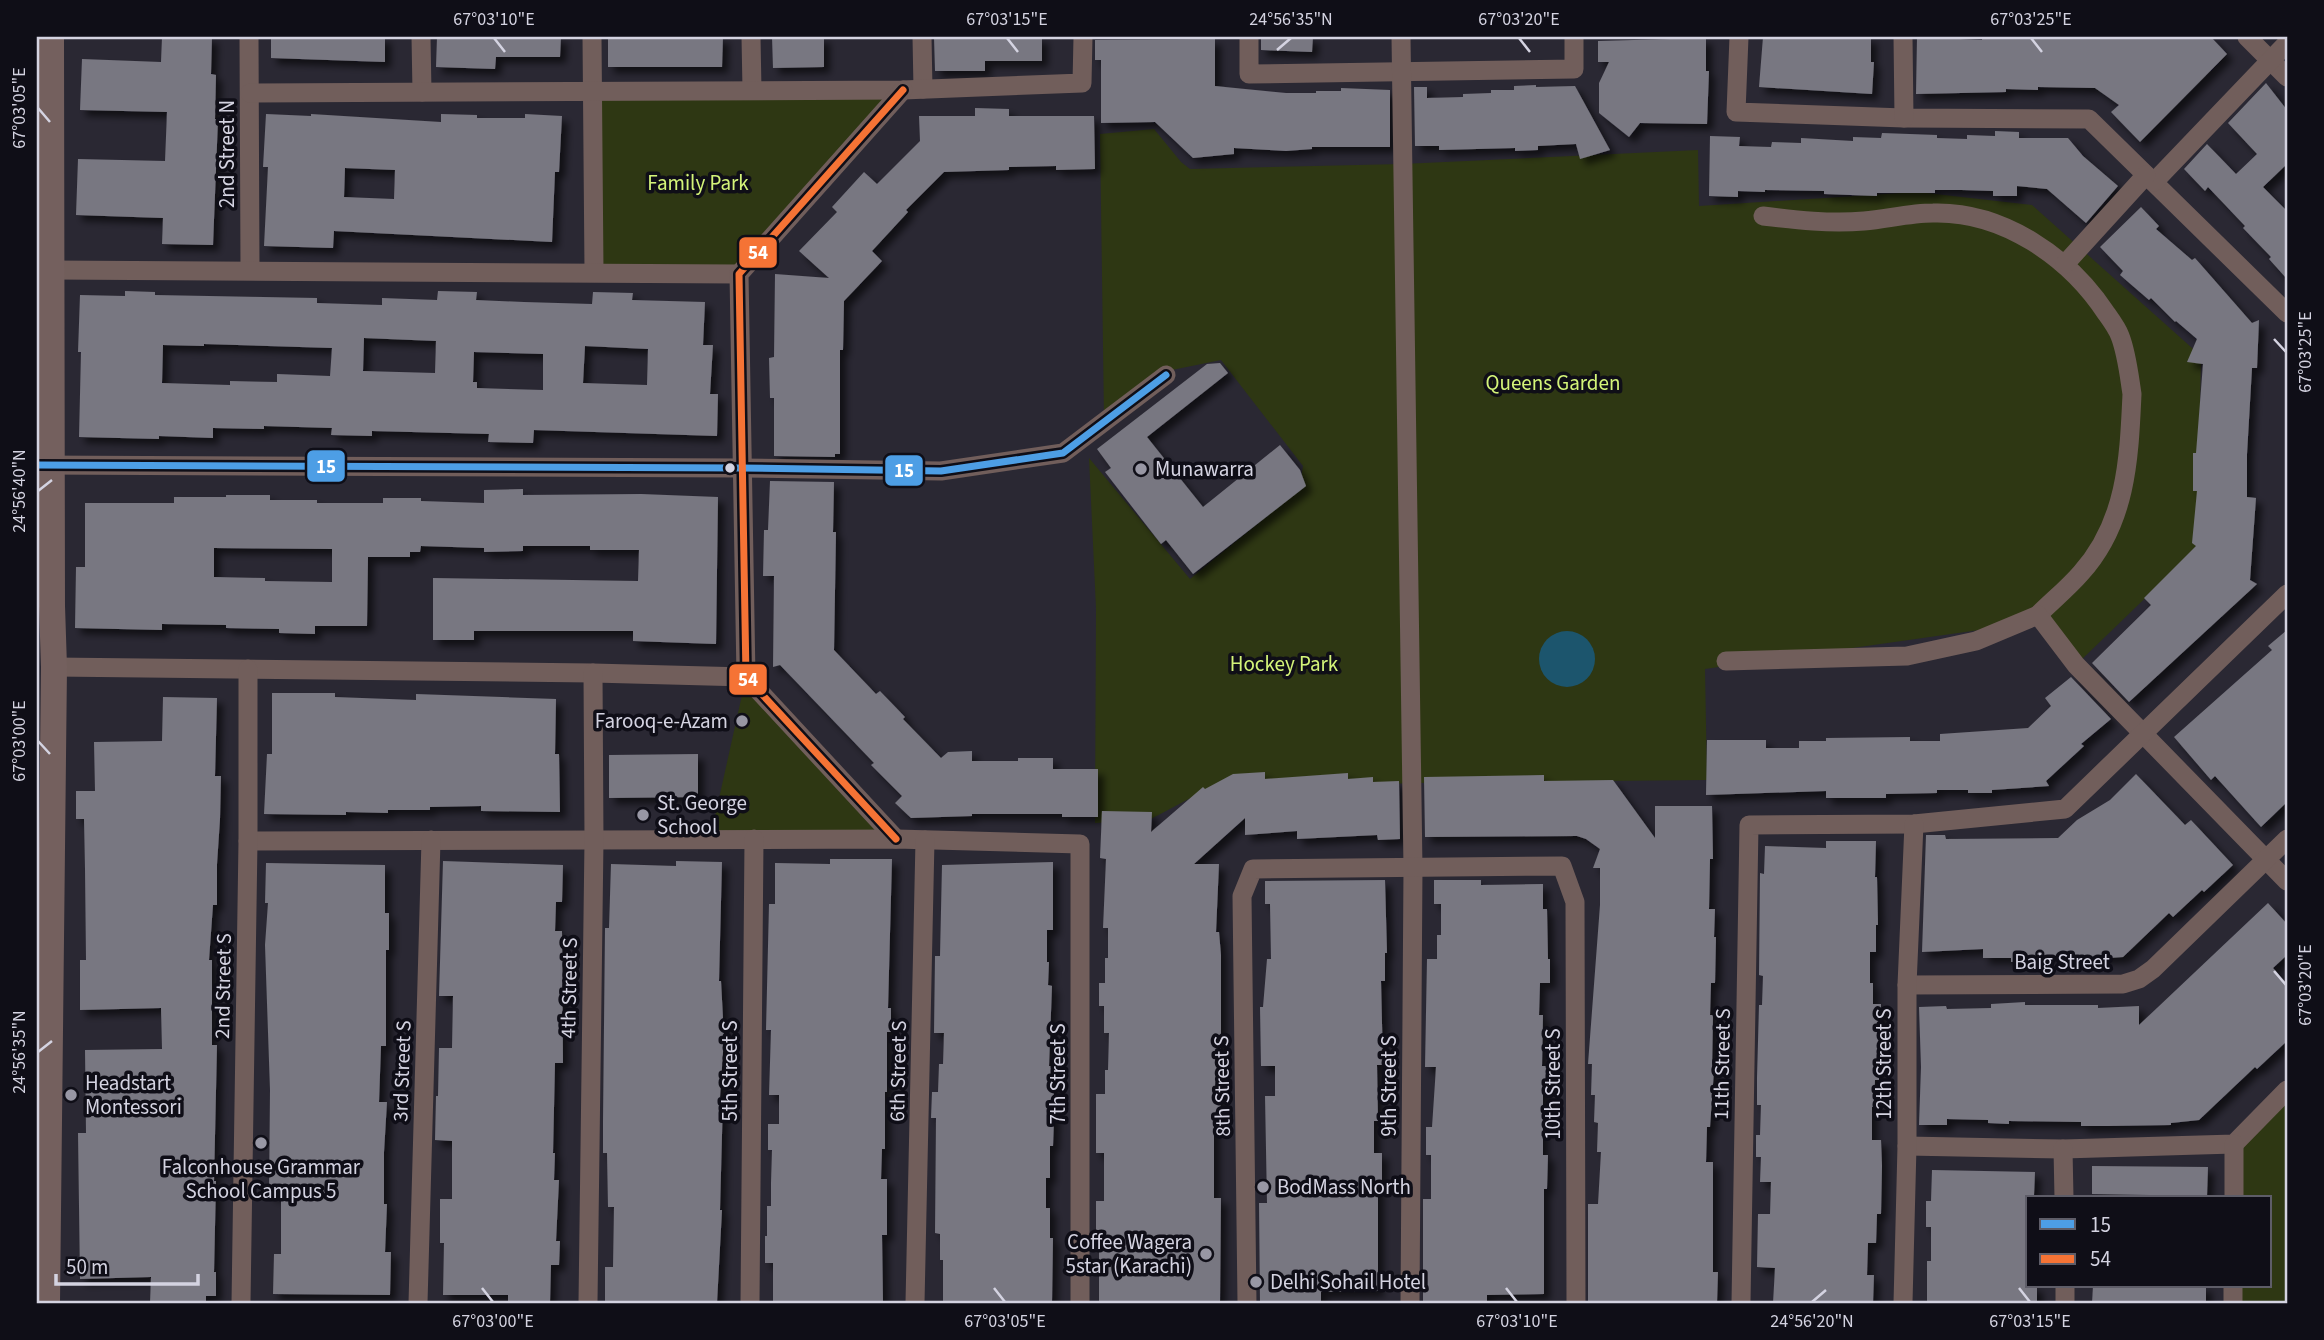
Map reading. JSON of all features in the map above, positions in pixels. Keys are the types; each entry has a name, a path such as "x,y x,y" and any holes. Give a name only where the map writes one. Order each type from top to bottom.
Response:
{"street":[{"path":"47,1303 52,1049 54,667 44,465 51,270 51,37"},
{"name":"2nd Street N","path":"249,37 250,271"},
{"path":"421,37 422,92"},
{"path":"592,37 594,271"},
{"path":"751,37 752,90"},
{"path":"896,839 746,677 739,274 913,90 922,37"},
{"path":"250,93 913,90 1082,83 1083,37"},
{"path":"1249,37 1249,75 1574,69 1574,37"},
{"name":"9th Street S","path":"1401,37 1413,868 1410,1303"},
{"path":"1739,37 1736,112 1904,118 2089,119 2287,313"},
{"path":"1903,37 1904,118"},
{"path":"2247,37 2287,77"},
{"path":"2065,264 2287,43"},
{"path":"1726,661 1907,656 1976,641 2038,615 2082,573 2100,547 2113,525 2128,467 2132,394 2120,335 2094,295 2065,264 2029,240 1983,218 1934,212 1862,221 1812,221 1763,216"},
{"path":"51,270 594,271 739,274"},
{"path":"44,465 941,471 1063,453 1166,375"},
{"path":"1914,824 2065,809 2287,594"},
{"path":"2038,615 2076,665 2287,881"},
{"path":"54,667 746,677"},
{"name":"2nd Street S","path":"242,1303 248,841 247,668"},
{"name":"4th Street S","path":"588,1303 594,840 593,673"},
{"name":"11th Street S","path":"1741,1303 1749,825 1914,824"},
{"name":"12th Street S","path":"1903,1303 1907,985 1914,824"},
{"name":"5th Street S","path":"750,1303 754,839"},
{"name":"Baig Street","path":"1907,985 2123,984 2139,979 2153,969 2287,839"},
{"name":"3rd Street S","path":"418,1303 431,840"},
{"path":"248,841 925,840"},
{"name":"7th Street S","path":"925,840 1080,844 1080,1303"},
{"name":"6th Street S","path":"915,1303 925,840"},
{"name":"10th Street S","path":"1413,868 1562,866 1575,902 1576,1303"},
{"name":"8th Street S","path":"1247,1303 1242,896 1252,869 1413,868"},
{"path":"1907,1146 2063,1149 2234,1144 2287,1090"},
{"path":"2234,1144 2234,1196"},
{"path":"2063,1149 2064,1196"}],"green space":[{"name":"Family Park","path":"903,90 739,274 594,271 592,91"},
{"path":"1154,129 1190,169 1402,164 1698,150 1699,206 1918,192 2032,205 2201,356 2197,548 2076,665 2042,621 1705,669 1707,780 1411,783 1198,794 1151,819 1095,823 1096,608 1089,458 1190,579 1299,490 1303,466 1221,360 1167,371 1104,418 1100,134"},
{"path":"746,677 896,839 710,839"},
{"path":"2287,1100 2287,1303 2225,1303 2226,1288 2272,1288 2272,1196 2228,1196 2229,1155"}],"water":[{"path":"1567,631 1578,633 1587,639 1593,648 1593,670 1587,679 1578,685 1567,687 1556,685 1547,679 1541,670 1539,659 1541,648 1547,639 1556,633"}],"building":[{"path":"162,37 212,37 211,74 216,75 215,119 218,119 213,245 162,244 163,218 76,215 78,159 165,161 167,112 80,110 82,59 161,62"},
{"path":"271,37 385,37 385,62 271,58"},
{"path":"437,37 561,37 560,57 496,57 495,69 436,67"},
{"path":"608,37 723,37 722,67 608,67"},
{"path":"772,37 824,37 824,67 773,68"},
{"path":"934,37 1042,37 1042,61 985,61 985,71 935,71"},
{"path":"1261,37 1313,37 1312,52 1261,50"},
{"path":"1763,37 1871,37 1871,62 1874,62 1872,94 1759,87"},
{"path":"1917,37 1982,40 2012,37 2211,37 2227,54 2140,142 2111,112 2119,105 2095,88 2038,87 2038,90 2006,89 2006,92 1916,94"},
{"path":"1706,38 1706,71 1709,71 1707,124 1640,123 1629,137 1599,113 1599,83 1609,62 1598,62 1598,41"},
{"path":"1215,39 1215,86 1286,93 1341,91 1341,88 1390,90 1390,147 1312,147 1286,151 1234,148 1234,154 1193,158 1155,122 1101,123 1101,60 1095,60 1095,40"},
{"path":"2266,83 2287,110 2287,164 2263,187 2287,211 2287,279 2269,259 2271,257 2243,228 2245,226 2208,187 2205,191 2184,169 2207,144 2236,174 2257,154 2228,123"},
{"path":"1514,86 1575,86 1610,150 1580,159 1576,144 1538,146 1538,150 1515,151 1515,148 1439,150 1439,146 1415,146 1414,87 1427,87 1427,98 1463,97 1463,94 1491,93 1491,90 1514,90"},
{"path":"975,108 1009,109 1009,116 1094,116 1095,169 1056,170 1056,166 944,172 906,210 908,212 872,251 882,261 844,301 843,350 840,350 840,454 835,454 835,457 774,456 774,398 770,398 769,358 774,357 775,274 829,278 799,251 837,212 832,207 864,172 877,184 920,141 919,116 975,116"},
{"path":"266,114 441,122 441,114 477,115 477,118 525,118 525,114 562,116 559,172 555,172 552,242 334,231 333,248 264,246 268,167 263,167","holes":["345,168 395,170 394,199 344,197"]},
{"path":"1995,131 2019,132 2019,138 2068,138 2083,156 2118,186 2086,223 2047,189 2017,186 2017,196 1993,196 1993,191 1962,190 1877,193 1877,196 1824,194 1824,191 1765,190 1738,191 1738,197 1709,196 1710,136 1740,137 1739,146 1771,147 1772,142 1801,143 1801,138 1853,141 1853,137 1881,138 1882,133 1967,139 1967,135 1995,136"},
{"path":"2141,207 2159,226 2156,229 2192,260 2195,258 2252,323 2259,320 2257,368 2252,368 2247,454 2247,497 2256,498 2250,580 2257,584 2129,702 2092,663 2151,605 2144,598 2196,546 2192,543 2197,491 2193,491 2193,453 2196,453 2203,364 2187,362 2197,339 2151,298 2149,300 2120,275 2123,271 2100,247"},
{"path":"125,291 155,292 155,295 317,298 317,303 382,305 382,298 437,300 438,291 477,292 476,300 592,304 593,292 633,293 632,300 705,302 703,345 713,345 710,394 718,394 717,436 534,430 533,443 488,442 489,434 372,431 372,436 331,435 332,428 264,426 264,429 213,428 213,438 79,437 80,295 125,296","holes":["364,338 436,341 435,373 363,371","163,345 332,348 330,376 277,374 277,382 230,381 230,385 162,383","585,346 648,349 647,385 583,383","474,352 543,354 543,390 477,388 477,382 473,382"]},
{"name":"Munawarra","path":"1220,363 1228,373 1147,437 1203,507 1280,445 1300,470 1306,486 1193,574 1166,540 1161,544 1105,472 1111,468 1097,449 1207,364"},
{"path":"770,481 834,482 834,650 876,694 880,691 941,758 948,752 972,751 972,761 1053,758 1053,769 1098,769 1098,817 1062,817 1062,814 972,814 911,818 895,803 902,796 871,765 874,763 780,665 773,667 774,576 763,576 764,530 768,530"},
{"path":"523,489 523,495 641,494 718,497 716,644 633,641 633,631 474,631 474,640 433,640 433,578 638,581 639,550 590,550 590,546 523,546 523,551 484,552 484,548 421,546 420,552 410,552 410,557 368,557 367,626 315,626 315,634 279,633 279,629 226,628 226,625 162,624 162,630 75,628 76,567 85,567 85,503 174,503 174,497 270,495 270,500 317,500 317,503 383,503 383,498 421,498 421,501 484,503 484,490","holes":["214,548 332,549 332,582 214,577"]},
{"path":"2287,630 2287,802 2261,827 2215,776 2211,780 2174,737 2272,650 2268,646"},
{"path":"2071,677 2111,719 2081,744 2084,746 2046,781 2049,786 1992,790 1992,793 1937,790 1937,793 1886,794 1886,798 1826,798 1826,791 1706,795 1707,740 1766,740 1766,748 1799,748 1799,741 1826,741 1826,738 1910,737 1910,741 1940,741 1940,734 2028,728 2051,706 2045,698"},
{"path":"272,693 335,693 335,697 416,700 416,694 556,699 555,754 559,754 560,812 481,811 481,806 388,810 388,813 346,812 346,815 264,814 267,754 272,754"},
{"path":"163,697 217,698 215,776 221,776 220,819 217,905 213,905 209,960 212,960 212,1045 217,1045 214,1181 216,1296 206,1296 206,1303 150,1303 151,1277 80,1279 78,1133 86,1133 85,1050 162,1049 161,1008 80,1010 80,960 86,960 85,869 84,819 76,819 76,791 95,791 94,742 162,741"},
{"path":"698,754 698,797 609,798 609,755"},
{"path":"1265,772 1265,779 1348,773 1348,779 1373,777 1373,782 1399,781 1400,839 1378,840 1377,835 1297,839 1297,831 1245,835 1245,818 1194,864 1219,864 1216,932 1219,932 1221,955 1221,1090 1220,1118 1214,1118 1214,1198 1221,1198 1220,1303 1099,1303 1096,1201 1104,1201 1104,1153 1096,1153 1096,1094 1105,1094 1109,1033 1104,1033 1104,1006 1099,1006 1099,983 1105,983 1105,958 1108,958 1108,928 1103,928 1106,859 1100,858 1102,811 1152,812 1151,832 1203,787 1205,789 1233,774"},
{"path":"2136,774 2185,825 2191,820 2233,865 2204,892 2202,890 2173,917 2169,913 2123,957 2081,960 2081,956 2038,956 2038,961 2011,962 2011,958 1983,958 1983,949 1922,952 1926,835 1945,835 1946,839 2058,838 2077,820 2110,800"},
{"path":"1544,775 1544,781 1613,780 1655,838 1655,806 1712,806 1713,859 1710,859 1709,909 1715,909 1716,937 1715,983 1711,983 1710,1015 1713,1015 1714,1070 1706,1162 1713,1162 1713,1272 1718,1272 1717,1303 1588,1301 1588,1204 1598,1204 1601,1152 1597,1152 1595,1095 1591,1095 1592,1064 1588,1064 1600,905 1600,868 1593,868 1600,849 1577,836 1425,837 1424,777"},
{"path":"1826,841 1876,841 1878,925 1876,952 1870,952 1870,983 1873,983 1873,1004 1881,1004 1881,1031 1885,1031 1884,1055 1879,1055 1879,1080 1875,1080 1872,1107 1872,1140 1881,1140 1882,1166 1881,1214 1877,1214 1876,1243 1868,1243 1867,1275 1874,1275 1873,1303 1773,1303 1775,1268 1757,1267 1758,1214 1770,1214 1771,1182 1760,1182 1761,1157 1756,1157 1756,1135 1760,1135 1761,1105 1757,1105 1757,1078 1759,1005 1762,1005 1763,976 1759,975 1760,873 1764,874 1765,846 1826,848"},
{"path":"830,859 892,859 888,1008 891,1008 891,1032 887,1032 885,1149 882,1149 881,1179 887,1179 887,1235 882,1235 883,1303 773,1303 773,1263 765,1263 767,1206 771,1206 772,1150 768,1150 768,1124 779,1124 779,1095 769,1095 771,1030 766,1030 769,904 775,904 775,863 830,864"},
{"path":"443,861 563,865 562,902 556,902 555,931 562,931 563,1063 555,1063 553,1153 554,1180 559,1180 556,1241 560,1241 559,1265 551,1265 550,1303 508,1303 508,1295 443,1295 444,1243 440,1243 440,1199 452,1199 452,1141 435,1140 436,1096 439,1048 452,1048 453,996 439,996"},
{"path":"676,861 722,862 719,981 724,1037 720,1097 723,1097 722,1210 717,1303 605,1303 605,1267 613,1267 614,1207 608,1207 607,1153 603,1153 605,928 609,928 611,864 676,866"},
{"path":"1053,862 1053,930 1047,930 1047,962 1048,985 1052,986 1049,1066 1054,1066 1054,1119 1053,1146 1050,1146 1050,1178 1046,1178 1046,1208 1050,1208 1050,1238 1053,1238 1052,1303 943,1303 943,1260 940,1260 940,1234 935,1233 936,1118 931,1118 932,1092 938,1092 939,1064 943,1064 944,1033 934,1033 935,956 940,956 942,865"},
{"path":"266,863 385,865 385,913 389,913 389,950 386,950 386,1046 381,1046 379,1102 387,1102 384,1204 387,1204 385,1252 391,1252 390,1295 273,1294 274,1254 281,1254 281,1195 269,1195"},
{"path":"1385,880 1387,953 1385,981 1381,981 1383,1065 1377,1065 1378,1121 1374,1121 1374,1153 1382,1153 1382,1185 1378,1185 1378,1291 1321,1292 1321,1303 1260,1303 1259,1203 1267,1203 1265,1096 1275,1096 1275,1066 1261,1066 1260,1007 1263,1007 1267,959 1271,959 1270,904 1265,904 1265,881"},
{"path":"1434,880 1481,880 1481,885 1543,884 1543,909 1547,909 1550,959 1550,983 1540,983 1539,1015 1543,1015 1542,1066 1547,1066 1547,1095 1543,1095 1543,1155 1548,1155 1547,1189 1544,1189 1544,1294 1487,1295 1487,1303 1423,1303 1423,1199 1431,1199 1431,1155 1426,1155 1426,1127 1432,1127 1436,1067 1425,1067 1427,959 1437,959 1437,935 1441,935 1441,904 1434,904"},
{"path":"2268,903 2287,924 2287,955 2273,968 2287,984 2287,1041 2199,1120 2171,1125 2081,1126 2081,1122 2009,1121 2009,1124 1988,1123 1988,1120 1947,1119 1947,1125 1919,1125 1919,1007 1991,1008 1991,1004 2025,1002 2025,1005 2098,1005 2098,1008 2139,1006 2139,1025"},
{"path":"2092,1166 2208,1167 2207,1196 2092,1194"},
{"path":"1932,1170 2035,1172 2034,1195 2026,1196 2026,1288 2037,1288 2037,1303 1927,1303 1927,1261 1931,1261 1931,1227 1926,1227 1926,1201 1931,1201"},
{"path":"2093,1288 2206,1288 2206,1303 2092,1303"}],"transit line":[{"name":"54","path":"896,839 746,677 739,274 903,90"},
{"name":"15","path":"37,465 941,471 1063,453 1166,375"}],"place":[{"name":"Munawarra","path":"1141,469"},
{"name":"Farooq-e-Azam","path":"742,721"},
{"name":"St. George School","path":"643,815"},
{"name":"Headstart Montessori","path":"71,1095"},
{"name":"Falconhouse Grammar School Campus 5","path":"261,1143"},
{"name":"BodMass North","path":"1263,1187"},
{"name":"Coffee Wagera 5star (Karachi)","path":"1206,1254"},
{"name":"Delhi Sohail Hotel","path":"1256,1282"}],"park label":[{"name":"Queens Garden","path":"1553,383"},
{"name":"Hockey Park","path":"1284,664"}]}
